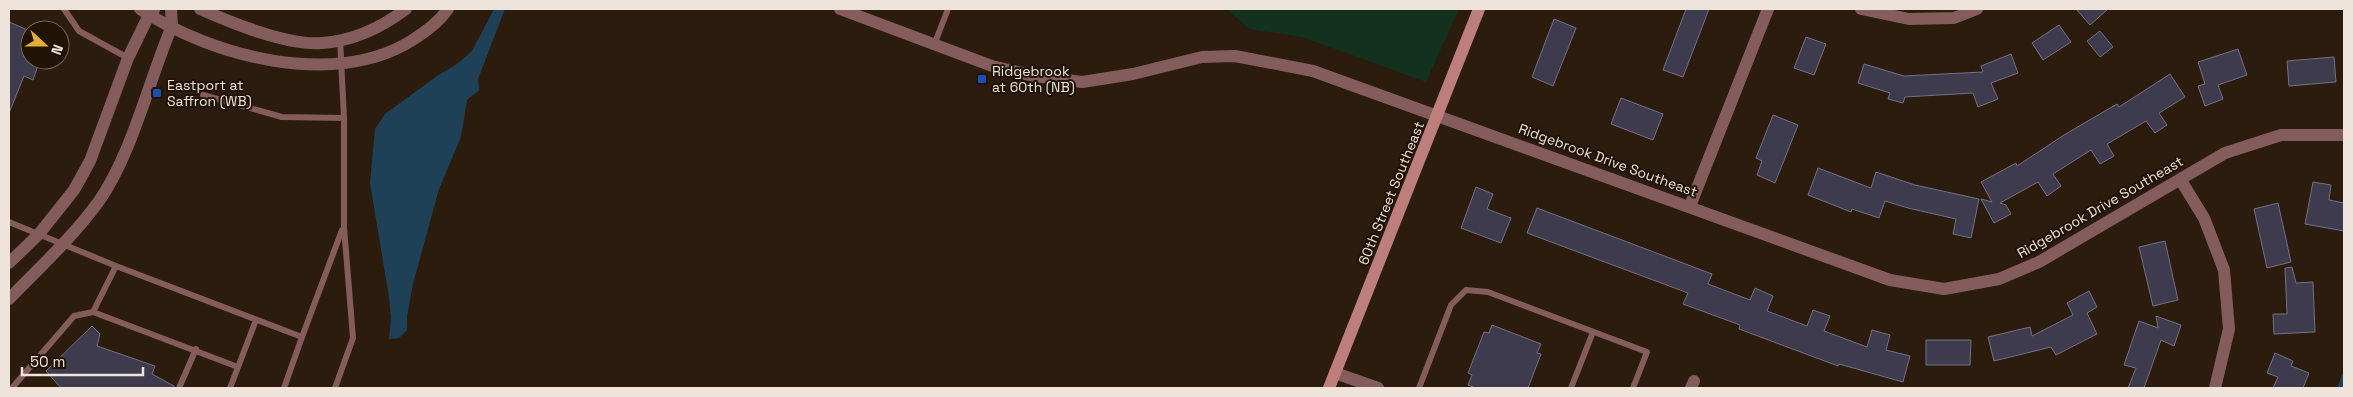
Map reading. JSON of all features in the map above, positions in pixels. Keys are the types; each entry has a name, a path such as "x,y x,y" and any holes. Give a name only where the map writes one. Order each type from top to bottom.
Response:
{"main road":[{"name":"60th Street Southeast","path":"1329,388 1480,9"}],"street":[{"path":"9,299 98,202 114,174 172,26 171,9"},
{"path":"200,9 250,28 292,40 321,44 383,26 406,9"},
{"path":"9,264 39,234 72,194 90,161 128,58 148,11 172,26 220,46 254,57 302,64 342,64 363,61 394,51 431,28 448,9"},
{"name":"Ridgebrook Drive Southeast","path":"840,9 992,66 1034,76 1082,82 1133,74 1202,57 1235,56 1313,71 1890,280 1944,289 1999,279 2039,262 2225,153 2281,135 2344,135"},
{"path":"1690,206 1768,9"},
{"path":"1861,9 1908,19 1954,18 1977,9"},
{"path":"2180,180 2204,218 2224,270 2229,329 2215,388"},
{"path":"1336,373 1378,388"}],"lane":[{"path":"64,9 79,31 128,58"},
{"path":"934,45 948,9"},
{"path":"335,388 353,338 344,227 344,118 340,39"},
{"path":"202,95 282,118 344,118"},
{"path":"9,222 116,266 302,337"},
{"path":"284,388 344,227"},
{"path":"93,312 116,266"},
{"path":"1420,388 1451,305 1466,290 1488,292 1647,352 1633,388"},
{"path":"12,388 74,316 93,312 196,349 238,367"},
{"path":"230,388 256,320"},
{"path":"1571,388 1593,332"},
{"path":"179,388 196,349"}],"green space":[{"path":"1227,9 1459,9 1426,82 1302,37 1249,29"}],"water":[{"path":"494,9 505,9 478,79 479,90 467,100 461,137 439,189 413,284 407,316 407,330 399,338 389,339 391,317 389,297 370,183 375,129 385,114 437,76 457,64 472,51"}],"building":[{"path":"1686,9 1709,9 1683,77 1663,70"},
{"path":"2076,9 2108,9 2090,25"},
{"path":"1554,19 1576,28 1553,86 1532,77"},
{"path":"9,22 20,27 20,70 36,70 33,80 24,76 9,113"},
{"path":"2059,25 2071,42 2043,60 2032,43"},
{"path":"2100,31 2113,47 2100,57 2087,41"},
{"path":"1806,37 1826,44 1814,75 1794,68"},
{"path":"2238,49 2247,75 2218,85 2223,99 2205,106 2198,86 2205,84 2198,62"},
{"path":"2011,54 2018,73 1991,83 1998,99 1978,107 1973,93 1905,97 1903,103 1888,99 1890,93 1858,83 1864,64 1904,76 1983,72 1981,66"},
{"path":"2334,57 2336,82 2289,86 2287,61"},
{"path":"2170,74 2185,97 2159,113 2167,125 2155,133 2146,121 2107,144 2114,156 2100,164 2091,150 2053,174 2061,186 2047,196 2038,182 2000,203 2006,205 2011,214 1994,223 1981,199 1992,202 1981,182 2016,163 2017,166 2064,135 2117,104 2119,107"},
{"path":"1621,98 1663,114 1653,140 1611,124"},
{"path":"1773,115 1798,125 1775,183 1757,175 1762,161 1756,158"},
{"path":"1818,168 1871,188 1876,172 1915,185 1979,199 1971,238 1953,234 1956,219 1885,201 1879,218 1852,209 1851,212 1808,195"},
{"path":"2313,182 2331,185 2329,200 2344,203 2344,231 2305,224"},
{"path":"1476,187 1493,194 1487,209 1511,218 1501,243 1461,228"},
{"path":"2278,203 2291,262 2267,268 2254,209"},
{"path":"1537,208 1712,274 1708,284 1750,300 1755,288 1773,296 1767,311 1807,326 1813,310 1830,316 1824,331 1867,347 1872,330 1890,335 1886,350 1910,356 1903,382 1839,364 1838,366 1739,329 1740,325 1683,304 1688,293 1527,233"},
{"path":"2165,241 2178,300 2153,306 2139,247"},
{"path":"2292,267 2296,283 2313,282 2315,332 2274,334 2273,314 2287,314 2285,268"},
{"path":"2089,291 2097,307 2087,313 2097,334 2056,355 2051,347 1994,361 1988,337 2030,327 2032,336 2073,315 2067,303"},
{"path":"2156,316 2181,325 2174,346 2161,340 2144,388 2128,388 2136,368 2124,365 2139,321 2158,328"},
{"path":"1492,325 1541,344 1537,353 1541,354 1528,388 1476,388 1468,385 1472,375 1468,373 1484,332 1489,333"},
{"path":"92,326 100,334 97,346 155,366 152,374 174,386 174,388 61,388 46,371"},
{"path":"1926,340 1971,340 1970,365 1926,365"},
{"path":"2275,353 2293,361 2291,366 2309,373 2303,388 2273,388 2278,377 2267,373"}],"waterway":[{"path":"2340,388 2344,376"}],"place":[{"name":"Ridgebrook at 60th (NB)","path":"982,79"},
{"name":"Eastport at Saffron (WB)","path":"157,93"}]}
